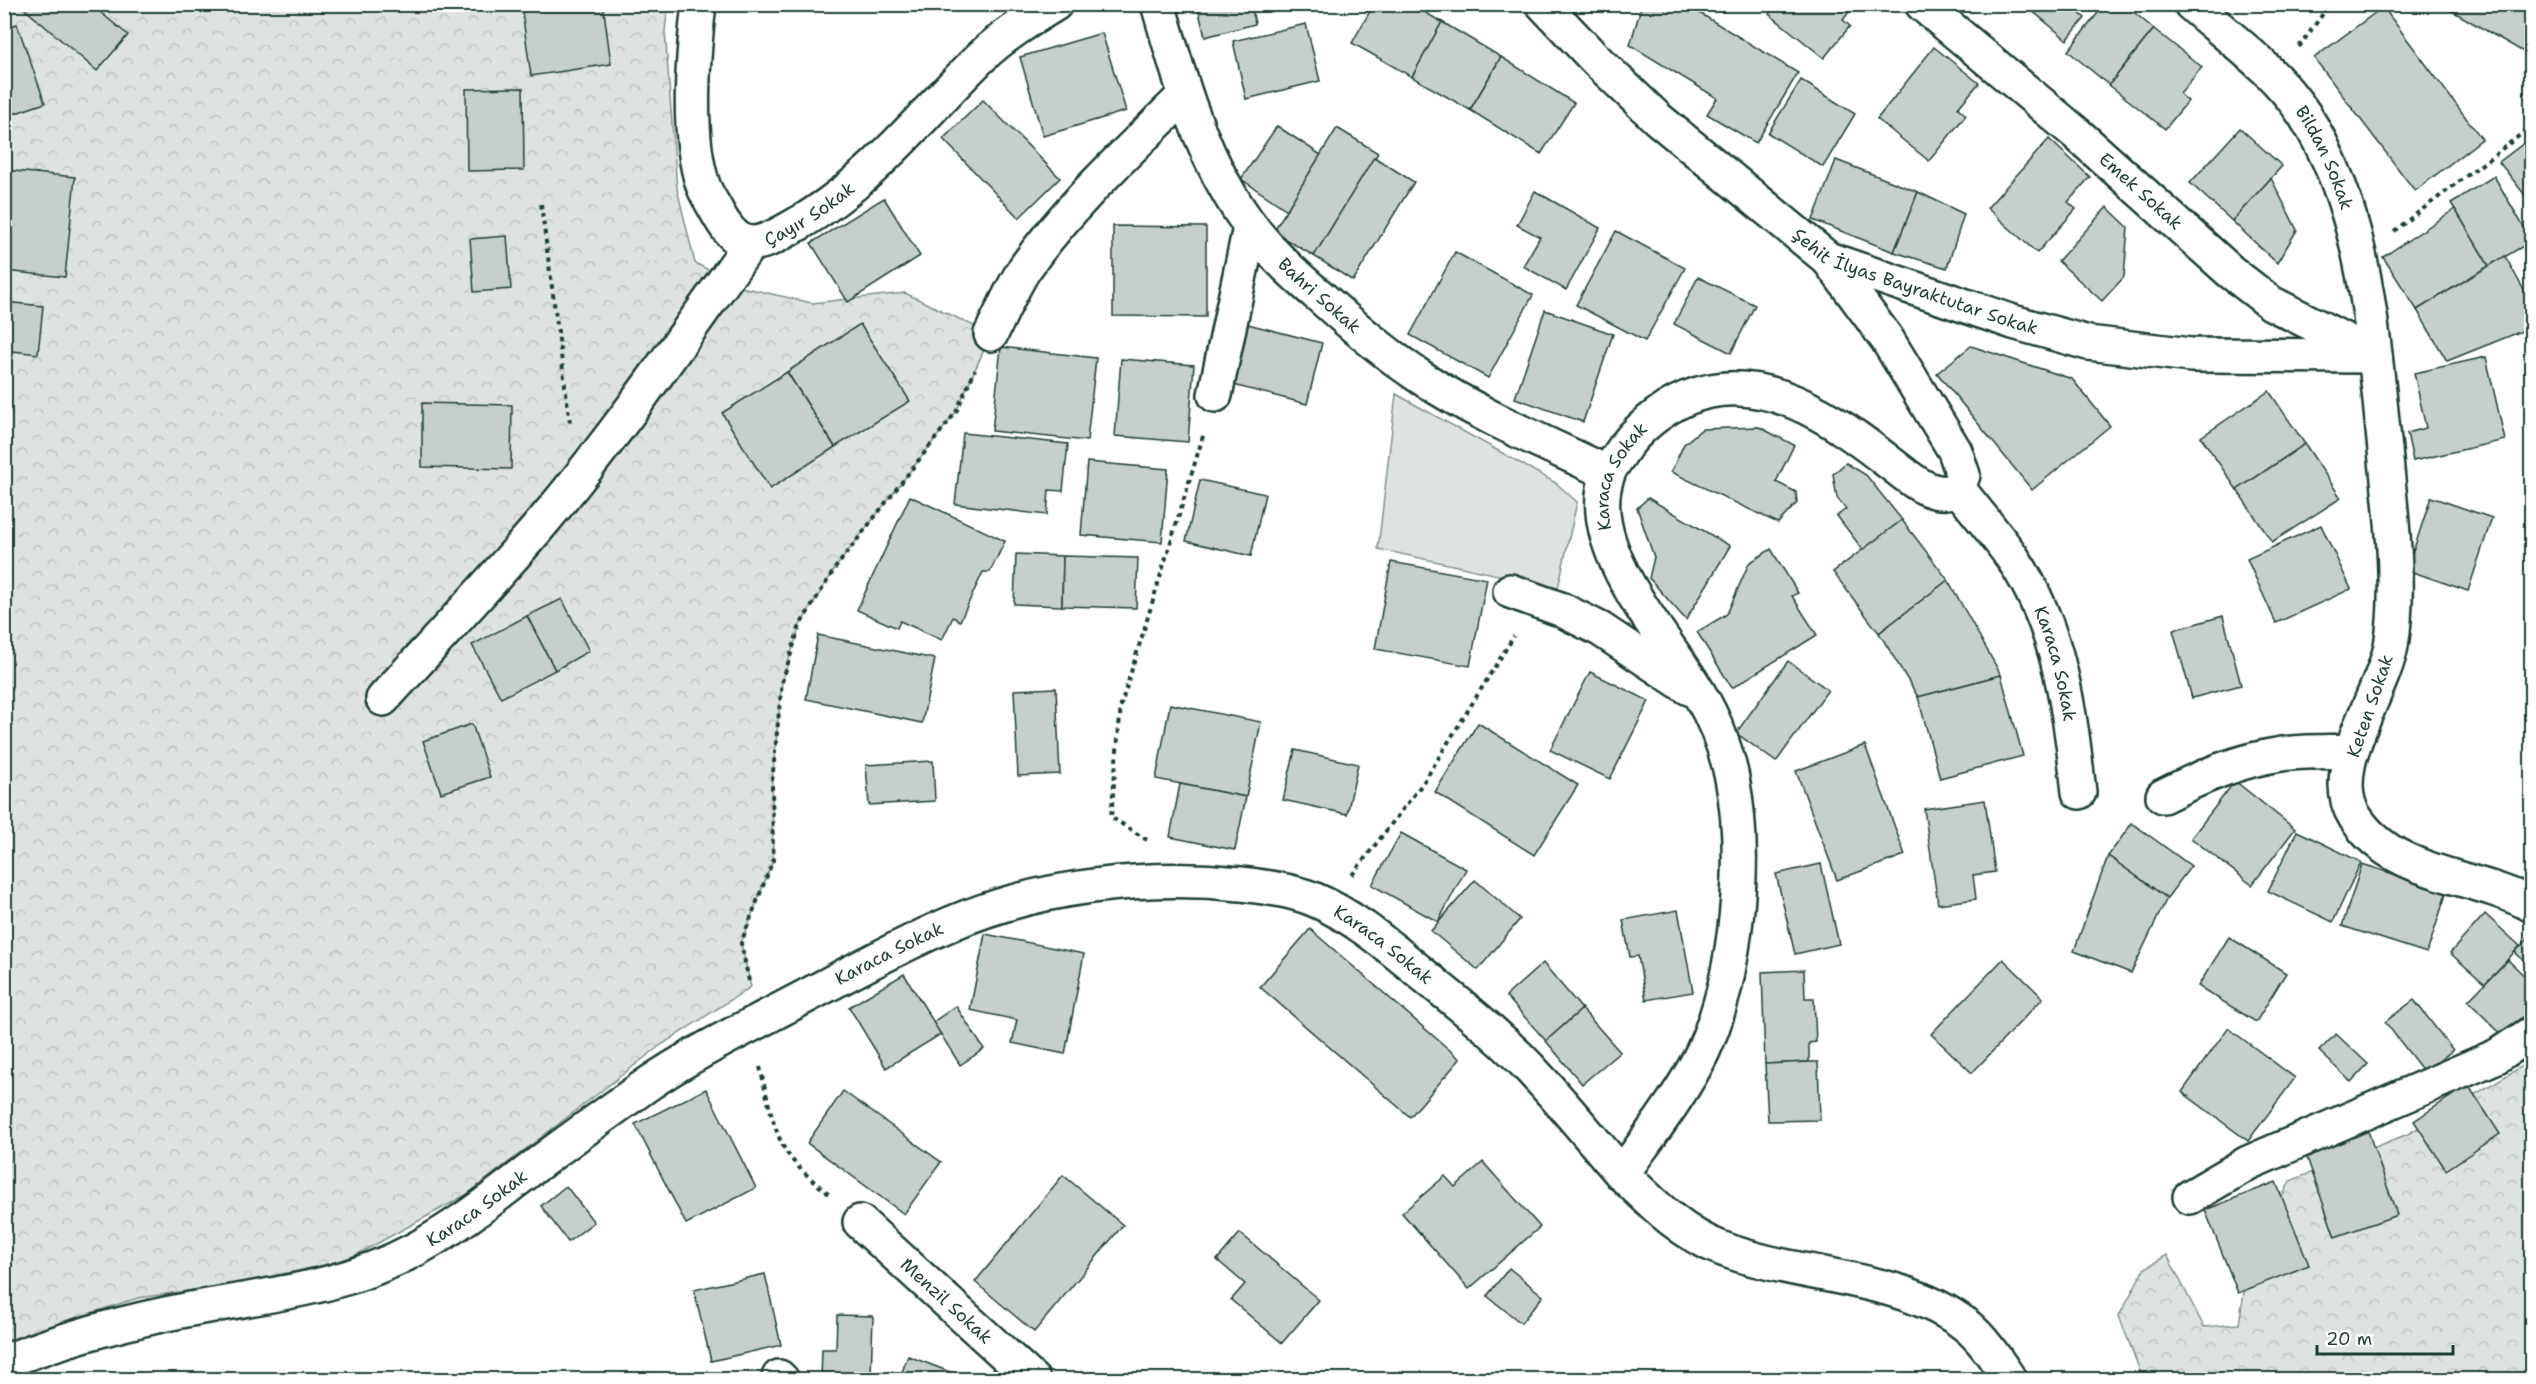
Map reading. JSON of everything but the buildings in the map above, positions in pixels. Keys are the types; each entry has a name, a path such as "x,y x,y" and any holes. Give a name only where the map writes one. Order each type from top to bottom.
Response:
{"street":[{"name":"Çayır Sokak","path":"699,4 693,70 694,125 703,185 722,222 735,237 751,243 770,240 846,191 880,162 983,56 1019,26 1055,4"},
{"name":"Bahri Sokak","path":"1158,4 1185,95 1228,193 1269,251 1381,348 1423,378 1459,399 1608,473"},
{"name":"Şehit İlyas Bayraktutar Sokak","path":"1543,4 1595,59 1658,119 1828,259 2013,322 2088,343 2191,355 2375,356"},
{"name":"Emek Sokak","path":"1922,4 2077,134 2230,272 2271,303 2375,356"},
{"name":"Bildan Sokak","path":"2191,4 2276,78 2304,114 2333,167 2351,223 2375,356"},
{"path":"991,334 1024,270 1045,242 1078,203 1185,95"},
{"path":"1215,395 1250,227"},
{"path":"383,699 536,530 578,478 630,412 751,243"},
{"path":"1828,259 1887,339 1954,451 1963,475 1958,488"},
{"name":"Keten Sokak","path":"2375,356 2392,524 2393,622 2390,649 2352,751 2345,789 2353,814 2371,838 2406,861 2532,905"},
{"name":"Karaca Sokak","path":"4,1362 41,1348 130,1321 293,1293 343,1281 379,1267 417,1248 472,1214 651,1082 693,1056 952,923 1018,900 1092,887 1152,880 1209,880 1274,888 1311,898 1337,910 1399,955 1476,1018 1535,1073 1622,1174 1661,1119 1701,1055 1714,1026 1727,981 1736,909 1739,844 1732,778 1720,737 1701,696 1631,590 1614,560 1605,529 1602,497 1608,473 1626,443 1646,423 1685,398 1714,389 1743,388 1790,399 1823,414 1914,481 1933,490 1947,492 1958,488 2015,561 2043,616 2062,674 2072,726 2079,792"},
{"path":"1523,596 1560,609 1600,629 1701,696"},
{"path":"2163,796 2202,777 2234,765 2281,754 2352,751"},
{"path":"2190,1197 2258,1158 2487,1061 2532,1033"},
{"path":"1622,1174 1656,1207 1688,1232 1719,1248 1763,1262 1885,1288 1933,1304 1968,1326 1993,1355 2010,1380"},
{"name":"Menzil Sokak","path":"860,1222 1032,1380"}],"path":[{"path":"2276,78 2331,4"},
{"path":"2358,258 2532,126"},
{"path":"541,204 578,478"},
{"path":"751,987 741,944 773,860 772,782 782,682 800,625 836,567 956,412 991,334"},
{"path":"1150,842 1111,817 1121,705 1215,395"},
{"path":"1328,907 1423,783 1523,596"},
{"path":"750,1026 771,1113 783,1146 802,1171 860,1222"}],"green space":[{"path":"5,5 668,5 665,31 677,189 695,263 741,287 812,303 905,293 991,334 956,412 836,567 800,625 782,682 772,782 773,860 741,943 751,987 661,1045 466,1195 347,1260 244,1283 138,1298 28,1333 5,1343"},
{"path":"1396,394 1556,483 1577,502 1558,588 1378,549"},
{"path":"2531,1061 2531,1379 2143,1379 2119,1316 2144,1269 2167,1255 2204,1327 2239,1324 2248,1267 2290,1181 2408,1134"}]}
